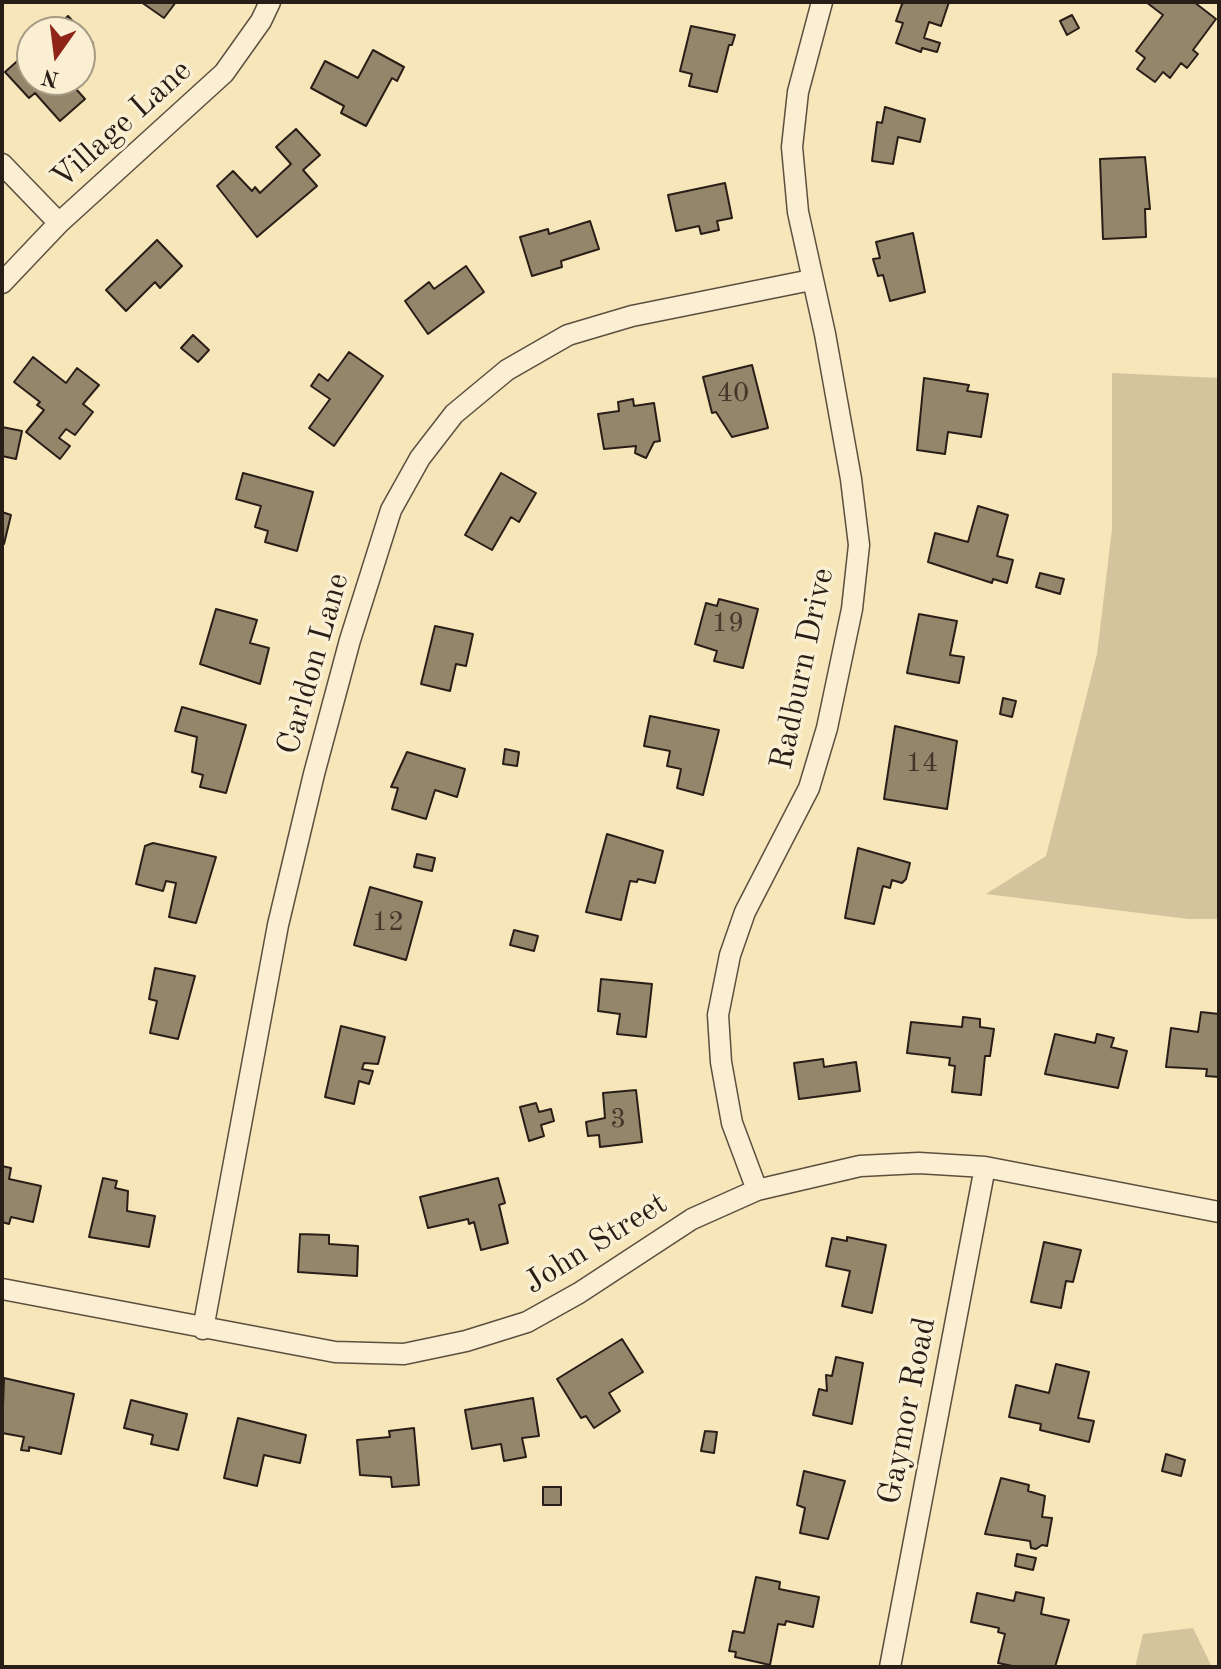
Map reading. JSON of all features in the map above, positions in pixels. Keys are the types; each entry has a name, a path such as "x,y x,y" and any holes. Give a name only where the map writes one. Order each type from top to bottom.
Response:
{"street":[{"name":"Village Lane","path":"2,283 59,223 224,73 261,21 270,2"},
{"name":"Radburn Drive","path":"757,1190 732,1123 721,1062 718,1015 730,955 745,912 809,788 852,609 859,545 849,465 798,212 792,147 798,92 822,2"},
{"path":"2,164 59,223"},
{"name":"Carldon Lane","path":"203,1329 278,925 314,774 350,640 391,510 420,458 454,414 507,370 568,335 632,316 811,280"},
{"name":"John Street","path":"2,1289 335,1352 404,1354 466,1341 527,1322 579,1293 692,1219 757,1190 860,1166 919,1163 985,1167 1219,1212"},
{"name":"Gaymor Road","path":"890,1667 985,1167"}],"shaded area":[{"path":"1112,373 1219,378 1219,919 1188,919 986,894 1046,856 1097,654 1112,529"},
{"path":"1193,1628 1212,1667 1135,1667 1143,1634"}],"building":[{"path":"141,2 176,2 164,18"},
{"path":"949,2 941,26 929,22 924,38 940,43 937,52 922,48 921,52 896,43 903,23 896,21 902,4"},
{"path":"1146,2 1194,2 1216,19 1193,50 1198,54 1187,68 1181,63 1170,78 1163,72 1155,82 1137,69 1145,58 1136,51 1163,15"},
{"path":"1072,15 1079,28 1067,35 1060,21"},
{"path":"691,26 735,35 732,45 729,45 717,92 689,86 692,74 680,71"},
{"path":"373,50 404,67 397,81 392,78 366,126 341,113 344,106 311,88 325,61 358,78"},
{"path":"16,62 16,84 5,72"},
{"path":"38,96 82,96 85,99 60,121"},
{"path":"885,107 925,119 920,142 898,137 893,164 872,161 877,122 882,123"},
{"path":"296,129 320,155 303,170 317,186 257,237 217,186 233,171 252,191 255,187 260,193 291,164 276,147"},
{"path":"1145,157 1150,209 1145,209 1146,237 1103,239 1100,159"},
{"path":"725,183 732,218 717,221 719,230 701,234 699,226 676,231 668,195"},
{"path":"590,221 599,249 561,261 562,267 532,276 520,237 548,229 549,234"},
{"path":"913,233 925,292 890,301 883,275 878,276 873,259 880,258 876,242"},
{"path":"157,240 182,266 160,288 155,282 126,311 106,290"},
{"path":"466,266 484,292 428,334 405,301 429,282 434,289"},
{"path":"193,335 209,350 198,362 181,348"},
{"path":"349,352 383,376 334,446 309,428 330,399 311,386 319,374 328,381"},
{"path":"33,357 66,383 77,368 99,385 83,404 93,412 75,435 66,429 59,438 70,446 60,459 26,432 44,410 37,405 40,402 14,382"},
{"path":"752,365 768,428 732,437 716,412 712,413 703,377"},
{"path":"924,378 969,385 967,391 988,394 981,437 948,432 945,454 917,450"},
{"path":"633,399 634,406 654,403 660,441 654,442 646,458 635,453 636,446 604,449 598,414 619,411 618,402"},
{"path":"2,427 22,431 16,459 2,456"},
{"path":"243,473 313,492 297,551 265,542 268,531 255,527 261,506 236,499"},
{"path":"501,473 536,493 519,522 511,517 492,550 465,535"},
{"path":"978,506 1008,515 997,556 1013,560 1007,583 993,579 992,583 928,562 935,533 968,542"},
{"path":"2,512 11,515 4,544 2,543"},
{"path":"1040,573 1064,579 1060,594 1036,587"},
{"path":"719,599 758,609 743,668 714,661 717,651 695,644 706,603 717,606"},
{"path":"216,609 257,620 250,643 269,648 260,684 200,664"},
{"path":"919,614 957,621 950,655 964,657 959,683 907,673"},
{"path":"435,626 473,634 466,666 456,664 450,691 421,684"},
{"path":"1003,698 1016,701 1012,717 1000,714"},
{"path":"182,707 246,725 226,793 200,787 203,775 192,772 197,737 175,731"},
{"path":"650,716 719,730 703,795 677,788 681,769 667,766 670,751 644,746"},
{"path":"895,726 957,741 947,809 884,799"},
{"path":"505,749 519,752 517,766 503,764"},
{"path":"407,752 465,769 457,797 435,790 426,819 392,809 398,788 391,787"},
{"path":"607,834 663,851 655,883 638,879 637,882 630,881 621,920 586,912"},
{"path":"153,843 216,857 196,923 169,917 176,883 166,881 163,891 136,884 145,846"},
{"path":"858,848 910,863 902,883 892,880 890,888 883,886 874,924 845,918"},
{"path":"417,854 435,858 432,871 414,867"},
{"path":"370,887 422,902 406,960 354,945"},
{"path":"514,930 538,936 534,951 510,945"},
{"path":"155,968 195,976 178,1039 150,1033 157,1001 149,999"},
{"path":"601,979 652,984 646,1037 617,1034 620,1014 598,1011"},
{"path":"1201,1012 1219,1014 1219,1077 1206,1076 1207,1069 1166,1067 1171,1028 1198,1032"},
{"path":"963,1017 980,1019 980,1027 994,1029 990,1056 985,1056 981,1095 952,1092 955,1066 949,1065 950,1058 907,1053 911,1022 962,1027"},
{"path":"341,1026 385,1037 378,1064 364,1063 362,1069 373,1071 369,1084 359,1081 354,1104 325,1097"},
{"path":"1055,1034 1095,1043 1097,1034 1114,1038 1111,1047 1127,1051 1118,1088 1045,1074"},
{"path":"823,1059 824,1067 856,1062 860,1091 799,1099 794,1063"},
{"path":"636,1090 642,1142 600,1147 599,1135 588,1136 586,1122 605,1118 603,1093"},
{"path":"536,1103 539,1112 551,1109 554,1121 541,1125 544,1136 529,1141 520,1107"},
{"path":"2,1166 11,1168 9,1179 41,1186 33,1222 11,1217 9,1224 2,1222"},
{"path":"103,1178 117,1181 115,1188 128,1191 127,1211 155,1216 149,1247 89,1237"},
{"path":"498,1178 505,1203 499,1205 508,1243 481,1250 474,1222 469,1224 468,1219 428,1228 420,1197"},
{"path":"300,1234 329,1235 329,1244 358,1246 357,1276 298,1272"},
{"path":"847,1237 886,1245 872,1313 842,1306 850,1271 826,1266 832,1238 847,1241"},
{"path":"1044,1242 1081,1250 1073,1282 1066,1281 1061,1308 1031,1302"},
{"path":"622,1339 643,1372 609,1393 620,1411 594,1428 586,1416 581,1418 557,1379"},
{"path":"836,1357 863,1363 852,1424 813,1415 819,1389 827,1391 826,1375 832,1376"},
{"path":"1056,1364 1089,1372 1078,1418 1094,1421 1089,1442 1040,1430 1041,1424 1009,1417 1016,1385 1049,1393"},
{"path":"4,1378 74,1394 61,1454 29,1447 29,1451 21,1450 24,1437 2,1433"},
{"path":"533,1398 539,1436 522,1438 526,1457 504,1461 501,1444 472,1449 465,1410"},
{"path":"131,1400 187,1414 178,1450 151,1444 153,1435 124,1428"},
{"path":"238,1418 306,1435 300,1463 264,1455 257,1486 224,1478"},
{"path":"414,1428 419,1485 392,1487 391,1477 360,1475 357,1440 390,1437 389,1431"},
{"path":"705,1431 717,1432 714,1453 701,1451"},
{"path":"1166,1454 1185,1460 1181,1476 1162,1471"},
{"path":"804,1471 845,1481 828,1539 800,1533 805,1508 797,1505"},
{"path":"1001,1478 1029,1485 1028,1491 1045,1496 1042,1517 1052,1518 1047,1546 1036,1549 1031,1548 1030,1541 985,1534"},
{"path":"543,1487 561,1487 561,1505 543,1505"},
{"path":"1017,1554 1036,1558 1033,1570 1015,1566"},
{"path":"756,1577 780,1582 779,1589 819,1597 813,1627 786,1621 785,1625 778,1624 770,1665 735,1657 736,1652 729,1651 733,1631 744,1633"},
{"path":"1016,1592 1044,1598 1041,1614 1069,1620 1055,1667 1017,1667 998,1663 1005,1634 998,1632 999,1628 971,1622 977,1593 1014,1601"}]}
